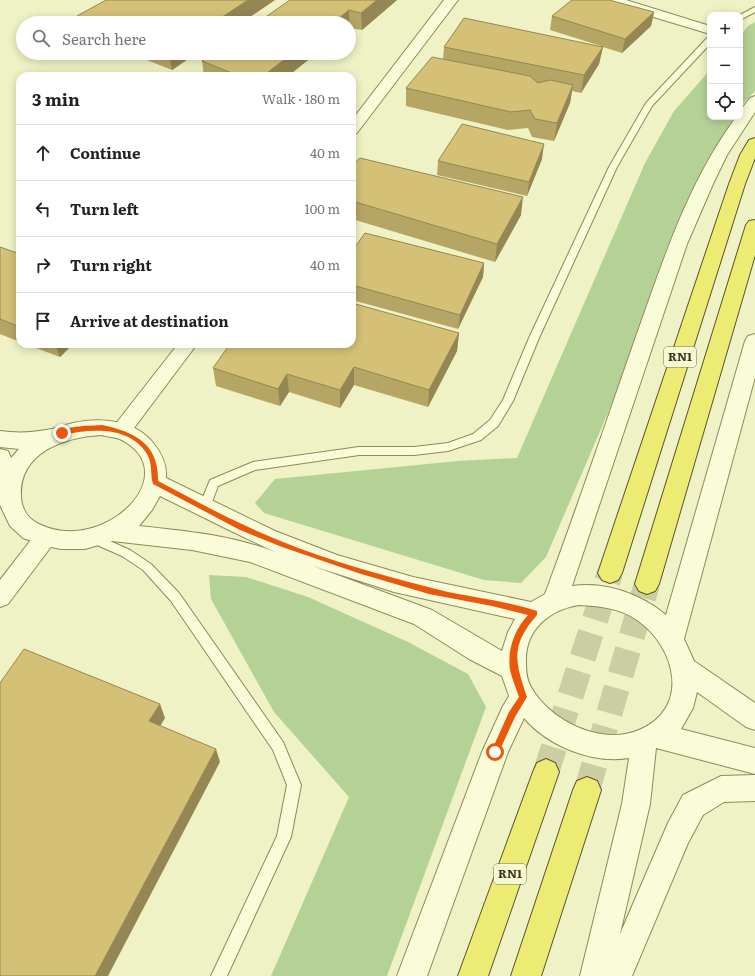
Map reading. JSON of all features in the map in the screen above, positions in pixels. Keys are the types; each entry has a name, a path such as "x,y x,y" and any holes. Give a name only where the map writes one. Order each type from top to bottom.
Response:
{"highway":[{"name":"RN1","path":"610,572 737,184 748,155 755,143"},
{"name":"RN1","path":"647,584 755,226"},
{"name":"RN1","path":"474,976 546,772"},
{"path":"526,976 587,790"}],"street":[{"path":"356,125 451,0"},
{"path":"612,0 707,29"},
{"path":"555,600 678,246 722,148 739,122 755,102"},
{"path":"672,638 755,341"},
{"path":"121,431 185,348"},
{"path":"9,486 15,469 27,454 43,442 62,433 82,428 102,427 121,431 138,440 150,453 155,470 155,483 145,504 130,520 102,535"},
{"path":"0,439 12,441 54,437"},
{"path":"0,457 6,469 9,486 9,502 15,517 28,529 45,538 68,541 102,535 192,541 252,553 423,617 478,651 514,670"},
{"path":"155,483 242,528 284,545 358,570 429,591 534,613"},
{"path":"0,597 45,538"},
{"path":"579,595 606,596 631,604 654,618 672,638 680,653 685,669 685,694 681,707 674,718 650,738 623,747 599,747 576,741 554,730 536,715 523,697 514,670 514,654 517,638 524,625 534,613 555,600 579,595"},
{"path":"685,669 755,718"},
{"path":"412,976 495,752 512,714 523,697"},
{"path":"650,738 732,754 755,761"},
{"path":"595,976 636,804 650,738"},
{"path":"617,976 678,833 693,804 721,789 755,788"}],"lane":[{"path":"743,16 755,8"},
{"path":"205,508 214,483 253,466 359,451 414,451 448,447 477,437 494,423 508,401 534,338 613,167 649,105 707,43"},
{"path":"102,535 147,567 175,596 278,746 294,785 284,837 248,918 219,976"}],"green space":[{"path":"755,22 755,91 743,104 743,32 748,26"},
{"path":"707,73 707,120 732,120 706,162 619,387 546,557 521,583 484,580 264,513 255,503 275,479 458,461 517,458 645,163 674,111"},
{"path":"209,575 246,577 308,597 408,642 468,674 486,707 387,976 271,976 349,797 274,712 211,599"}],"building":[{"path":"106,0 248,0 224,16 77,16"},
{"path":"290,0 377,0 361,13 349,10 342,16 267,16"},
{"path":"572,0 609,0 654,12 625,39 552,16"},
{"path":"464,18 603,47 584,75 444,47"},
{"path":"432,57 530,76 538,83 550,80 573,85 557,123 535,119 530,110 511,112 406,88"},
{"path":"284,60 268,72 229,72 202,61"},
{"path":"462,124 544,144 529,182 438,161"},
{"path":"360,158 523,197 497,244 356,202 356,162"},
{"path":"365,233 484,263 460,315 356,286 356,245"},
{"path":"0,247 16,253 16,325 0,319"},
{"path":"356,304 459,333 429,390 354,367 340,390 287,374 278,389 213,368 227,348 356,348"},
{"path":"24,649 160,704 149,721 216,749 95,976 0,976 0,683"}],"tunnel":[{"path":"546,772 610,573"},
{"path":"587,790 647,584"}],"route":[{"path":"62,433 82,428 102,427 121,431 138,440 150,453 155,470 155,483 242,528 284,545 358,570 429,591 534,613 524,625 517,638 514,654 514,670 517,683 523,697 502,733 495,752"}]}
